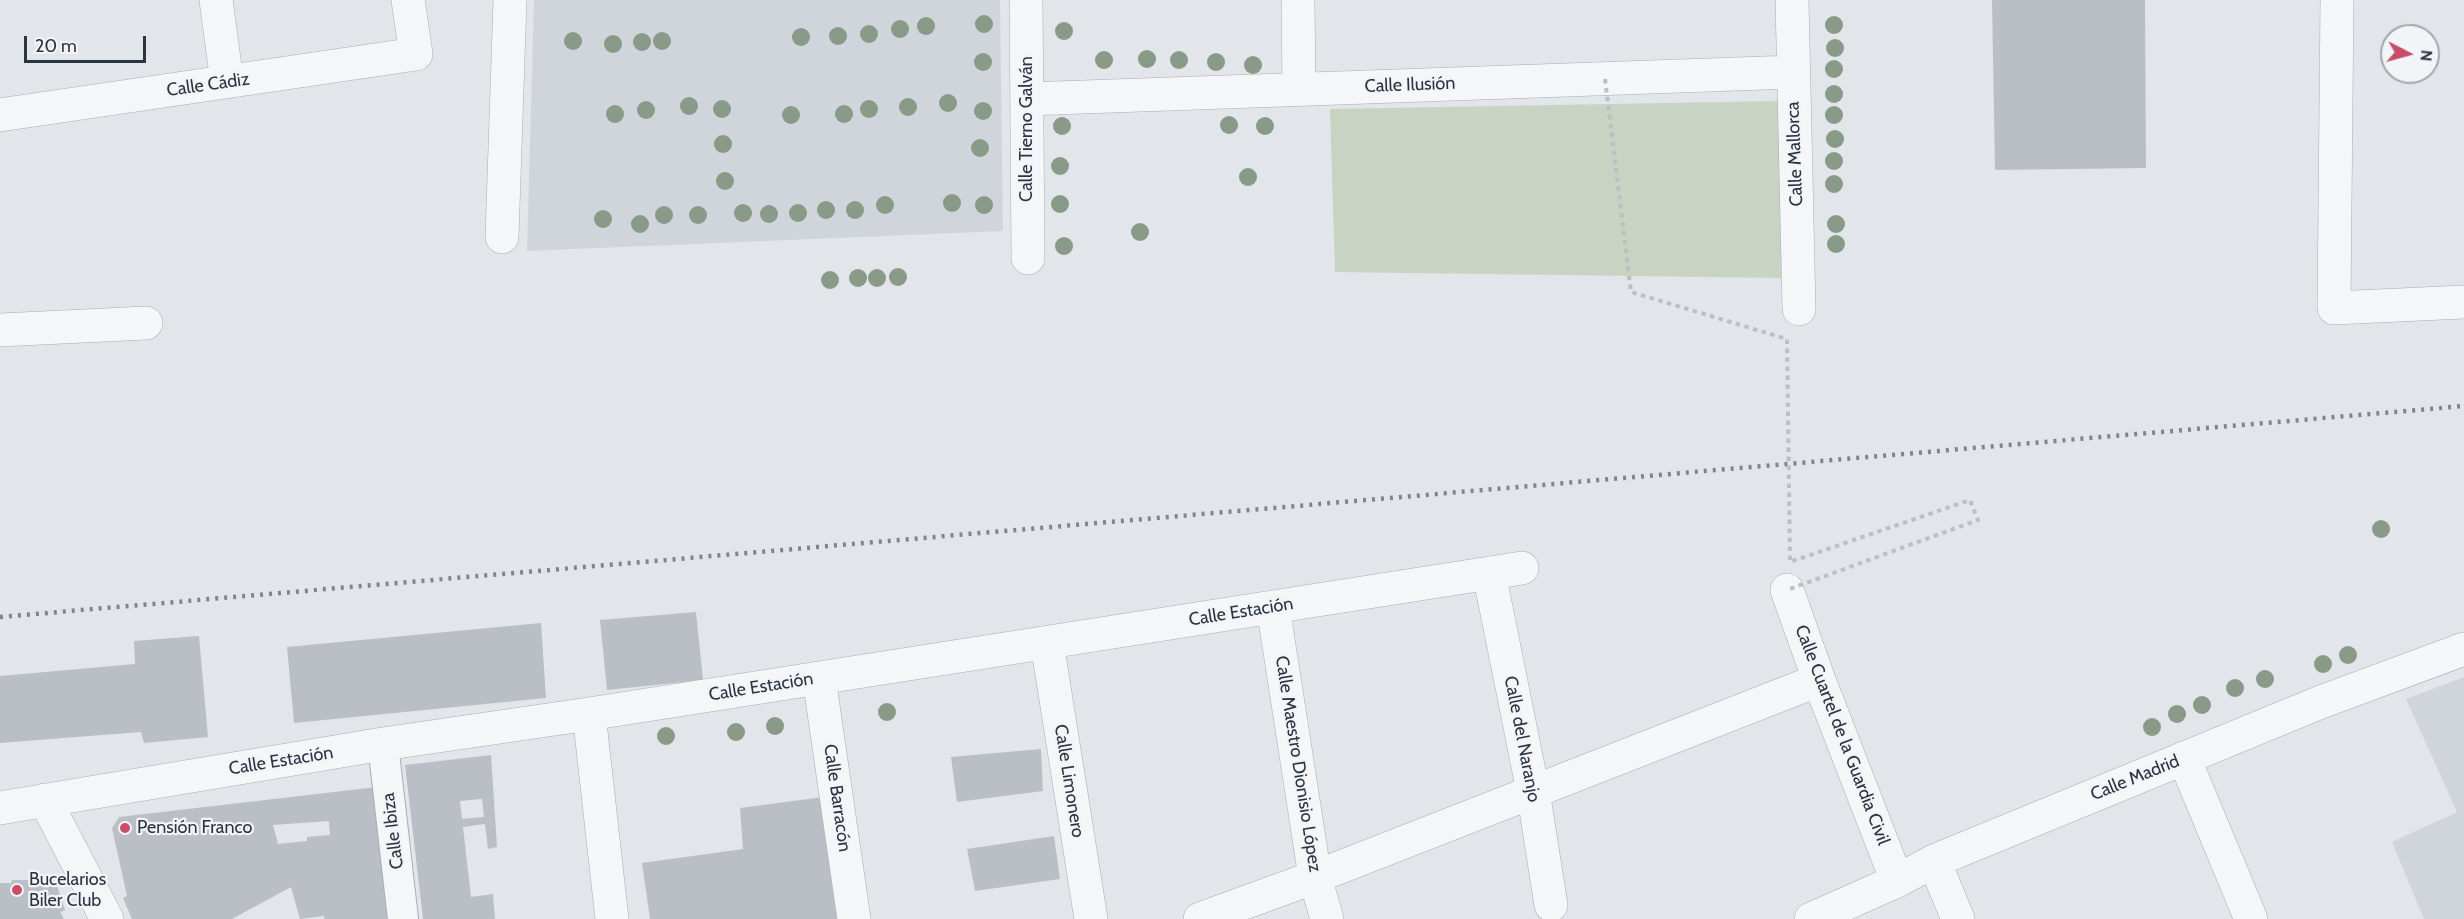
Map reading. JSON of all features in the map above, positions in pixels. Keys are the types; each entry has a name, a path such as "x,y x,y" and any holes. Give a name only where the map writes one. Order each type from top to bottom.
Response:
{"street":[{"path":"216,0 226,82"},
{"name":"Calle Cádiz","path":"0,116 416,54 408,0"},
{"path":"502,237 510,0"},
{"name":"Calle Tierno Galván","path":"1026,0 1028,258"},
{"path":"1298,0 1299,89"},
{"name":"Calle Mallorca","path":"1791,0 1799,309"},
{"path":"2337,0 2334,308 2464,302"},
{"name":"Calle Ilusión","path":"1027,99 1793,72"},
{"path":"0,330 146,323"},
{"name":"Calle Estación","path":"0,808 383,744 589,714 1522,568"},
{"name":"Calle del Naranjo","path":"1489,573 1533,791 1551,905"},
{"name":"Calle Cuartel de la Guardia Civil","path":"1787,590 1819,680 1897,880"},
{"name":"Calle Maestro Dionisio López","path":"1273,608 1315,877 1327,919"},
{"name":"Calle Limonero","path":"1047,643 1091,919"},
{"name":"Calle Madrid","path":"1811,919 1934,861 2321,702 2464,649"},
{"name":"Calle Barracón","path":"819,678 854,919"},
{"path":"1200,919 1315,877 1819,680"},
{"path":"589,714 612,919"},
{"name":"Calle Ibiza","path":"383,744 403,919"},
{"path":"2184,758 2251,919"},
{"path":"45,800 107,919"},
{"path":"1934,861 1958,919"}],"path":[{"path":"1605,79 1631,292 1787,339 1790,562 1970,500 1978,519 1787,590"}],"shaded area":[{"path":"534,0 1000,0 1003,231 527,251"},
{"path":"2464,677 2464,919 2424,919 2392,842 2457,812 2406,699"}],"green space":[{"path":"1780,101 1781,278 1335,272 1330,109"}],"building":[{"path":"1992,0 2145,0 2146,168 1995,170"},
{"path":"696,612 703,680 607,690 600,620"},
{"path":"541,623 546,698 294,723 287,647"},
{"path":"199,636 208,737 144,743 141,732 0,743 0,676 135,664 134,641"},
{"path":"1041,749 1043,791 957,802 951,757"},
{"path":"491,755 497,847 488,849 485,824 463,827 471,897 493,894 495,919 423,919 405,765","holes":["482,799 484,817 462,819 460,801"]},
{"path":"377,787 391,919 324,919 324,916 300,919 291,887 232,919 132,919 123,898 127,896 112,828 119,817","holes":["329,821 330,835 307,837 307,841 278,844 273,825"]},
{"path":"823,797 840,919 650,919 642,863 743,849 740,808"},
{"path":"1054,836 1060,879 975,891 967,849"},
{"path":"12,880 49,880 56,883 65,910 60,912 64,919 0,919 0,883 11,883"}],"railway":[{"path":"0,617 2464,406"}],"place":[{"name":"Pensión Franco","path":"125,828"},
{"name":"Bucelarios Biler Club","path":"17,890"}]}
